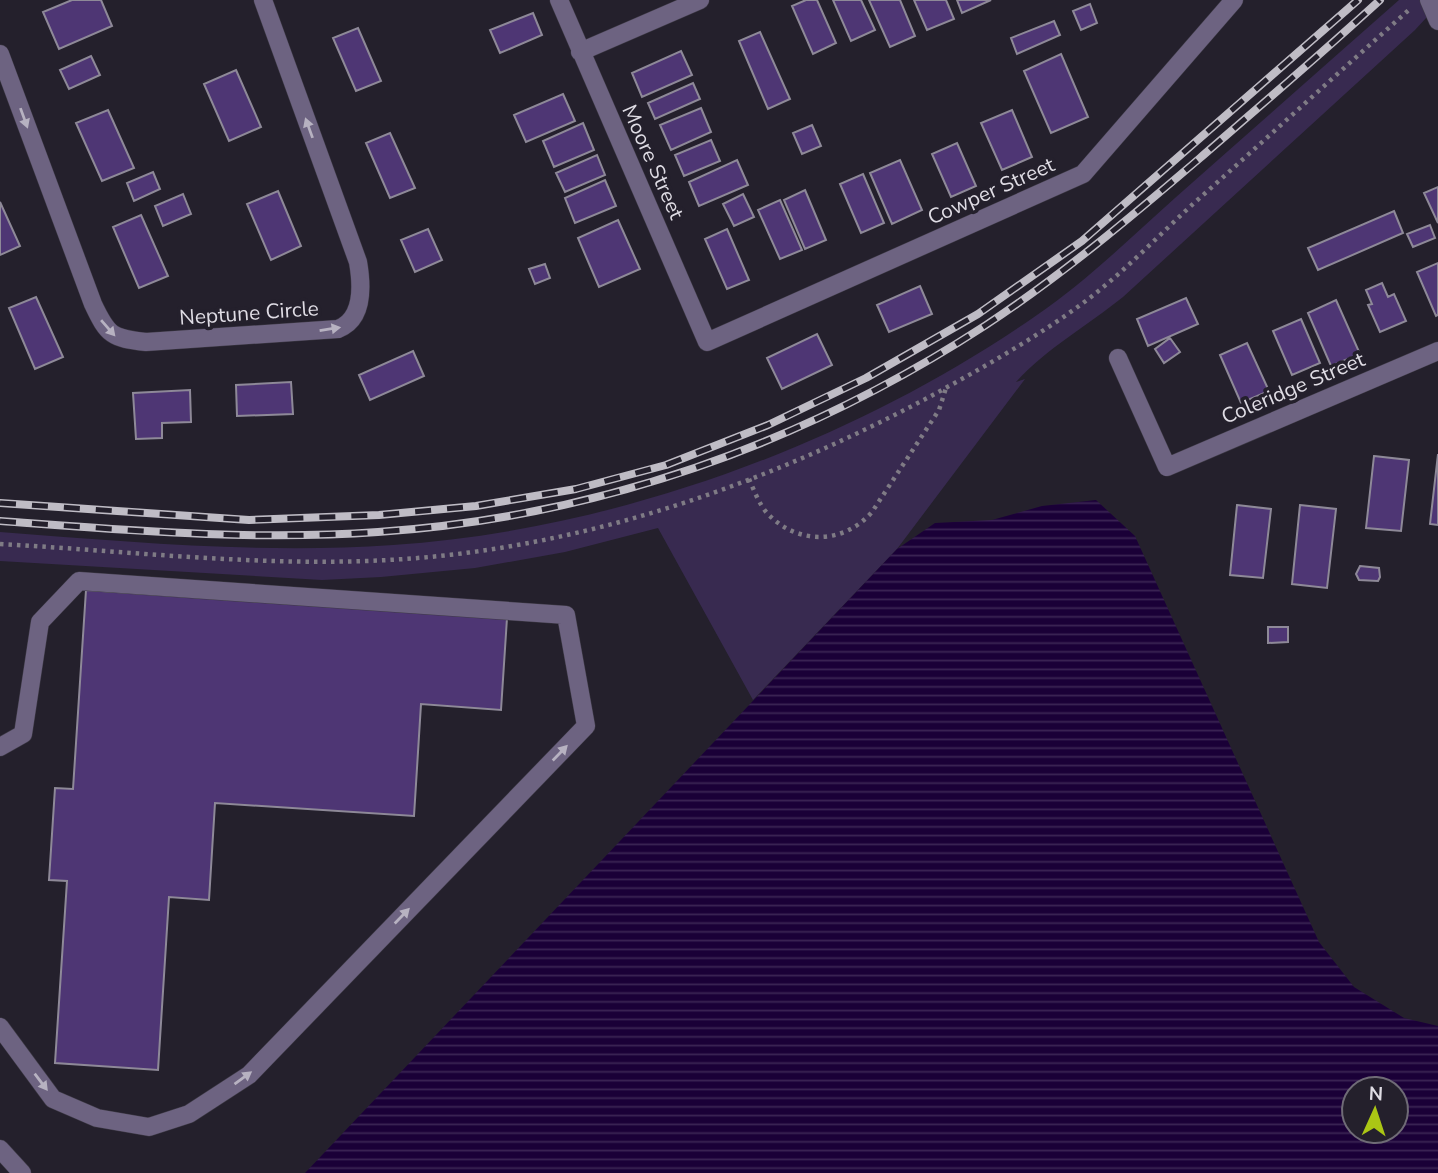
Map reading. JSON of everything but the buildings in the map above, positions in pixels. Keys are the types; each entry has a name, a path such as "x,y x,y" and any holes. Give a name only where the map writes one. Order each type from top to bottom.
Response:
{"street":[{"name":"Neptune Circle","path":"0,54 93,304 104,327 116,338 146,342 338,329 348,325 358,307 358,262 263,0"},
{"name":"Moore Street","path":"559,0 707,342"},
{"path":"580,52 700,0"},
{"name":"Cowper Street","path":"707,342 1083,174 1234,0"},
{"name":"Coleridge Street","path":"1118,358 1167,467 1438,351"},
{"path":"0,747 23,734 40,622 79,581 566,615 586,726 249,1075 189,1114 149,1127 97,1118 53,1099 0,1027"},
{"path":"0,1149 22,1173"}],"path":[{"path":"0,544 258,559 391,560 560,537 657,511 749,479 871,428 946,388 1088,299 1407,12"},
{"path":"749,479 766,512 782,525 824,538 844,535 860,526 872,512 939,410 946,388"}],"shaded area":[{"path":"1399,0 1438,0 1438,5 1415,30 1123,297 1054,348 1016,382 1025,379 897,549 753,700 658,528 565,552 475,568 322,580 0,561 0,532 196,546 295,548 393,545 477,536 562,521 647,499 730,472 811,440 890,403 966,361 1055,302 1108,259"},
{"path":"1096,500 1135,536 1319,942 1354,987 1404,1018 1438,1026 1438,1173 305,1173 897,549 935,523 992,520 1042,506"}],"railway":[{"path":"0,503 249,520 379,515 476,506 576,489 666,465 768,425 866,378 978,314 1082,241 1358,0"},
{"path":"0,521 236,535 378,532 460,524 540,510 619,491 696,467 771,439 845,405 916,367 1014,306 1069,266 1148,202 1380,0"}]}
